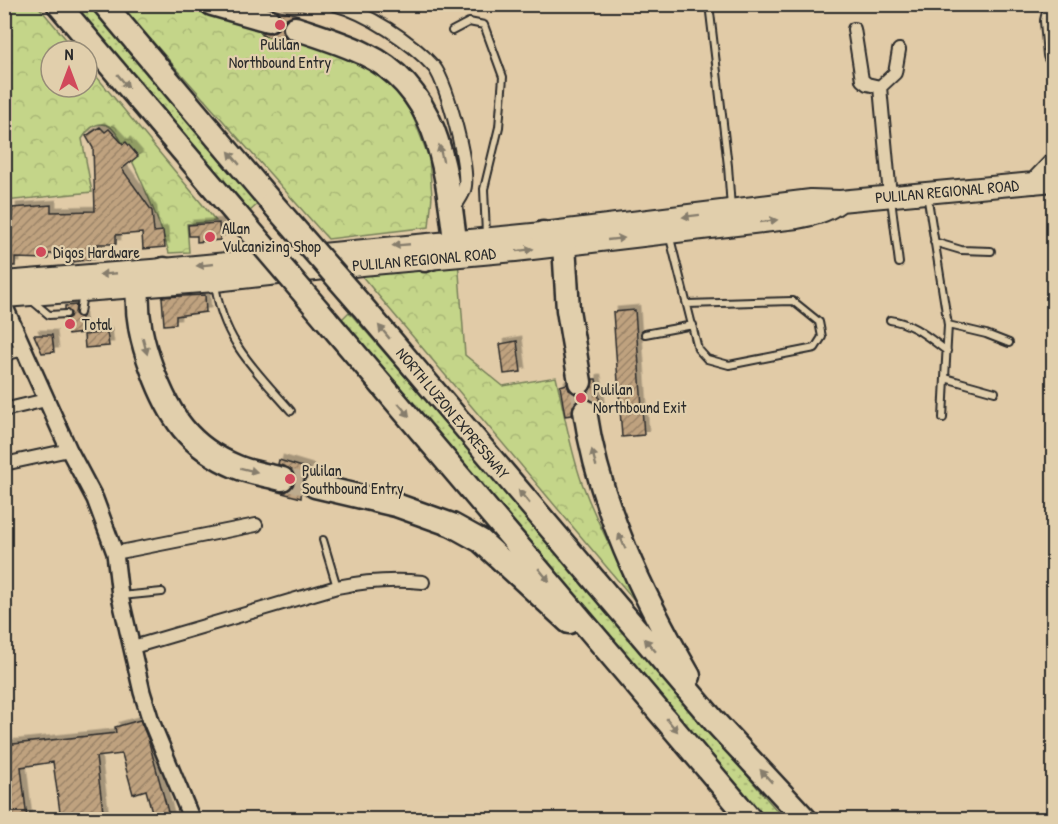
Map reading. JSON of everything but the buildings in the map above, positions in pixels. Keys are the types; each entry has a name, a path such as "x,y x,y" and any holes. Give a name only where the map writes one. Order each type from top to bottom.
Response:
{"highway":[{"path":"58,4 751,819"},
{"name":"NORTH LUZON EXPRESSWAY","path":"104,4 715,722 806,819"},
{"path":"212,4 268,20"},
{"path":"295,28 366,54 392,71 424,109 436,134 446,173 455,240 449,250 425,260"},
{"path":"543,233 564,245 568,310 580,382"},
{"path":"164,269 150,275 138,288 137,311 149,361 160,391 183,430 199,445 238,468 282,478"},
{"path":"585,411 589,439 607,504 620,536 657,620 715,722"},
{"path":"315,486 366,497 430,516 481,541 634,681"}],"main road":[{"path":"1053,8 1051,21 1053,55"},
{"path":"1044,182 1053,163"},
{"name":"PULILAN REGIONAL ROAD","path":"4,282 543,233 812,200 840,201 1044,182"},
{"name":"PULILAN REGIONAL ROAD","path":"4,297 214,281 669,233 797,218 831,208 840,201"}],"street":[{"path":"334,4 376,22 409,45 435,68 446,93 460,140 465,189 451,211"},
{"path":"855,29 862,80 867,84 880,87"},
{"path":"880,87 895,73 899,50"},
{"path":"880,87 890,195"},
{"path":"4,305 69,450 95,499 115,553 120,596 142,692 151,721 192,819"},
{"path":"4,354 24,349"},
{"path":"4,410 46,399"},
{"path":"4,464 69,450"},
{"path":"115,553 256,525"},
{"path":"133,647 337,587 370,581 423,582"}],"lane":[{"path":"709,4 731,211"},
{"path":"452,31 469,22 484,25 503,77 499,127 484,189 486,237"},
{"path":"927,194 948,325 943,418"},
{"path":"890,195 899,263"},
{"path":"669,233 698,349 707,359 729,365 815,348 822,337 819,322 793,301 687,304"},
{"path":"934,242 961,250 991,251"},
{"path":"214,281 220,314 233,340 291,411"},
{"path":"80,313 84,291"},
{"path":"25,295 49,315 66,314"},
{"path":"890,320 903,322 916,328 947,351"},
{"path":"645,334 693,325"},
{"path":"948,325 986,334 1009,343"},
{"path":"945,378 995,392"},
{"path":"323,540 337,587"},
{"path":"120,596 162,592"}],"green space":[{"path":"4,5 37,5 66,39 39,39 39,99 99,99 99,80 216,221 187,224 189,252 169,253 134,165 116,133 105,124 93,126 82,139 92,192 5,201"},
{"path":"72,5 89,5 258,204 250,211"},
{"path":"120,5 197,5 326,45 364,62 394,87 412,114 429,158 432,196 429,227 328,239"},
{"path":"458,259 465,355 503,386 556,377 582,483 604,534 647,615 356,269"},
{"path":"349,312 523,512 784,819 766,819 341,320"}],"tunnel":[{"path":"580,382 585,411"},
{"path":"282,479 315,486"}],"place":[{"name":"Pulilan Northbound Entry","path":"280,25"},
{"name":"Allan Vulcanizing Shop","path":"210,237"},
{"name":"Digos Hardware","path":"41,252"},
{"name":"Total","path":"70,324"},
{"name":"Pulilan Northbound Exit","path":"581,398"},
{"name":"Pulilan Southbound Entry","path":"290,479"}]}
